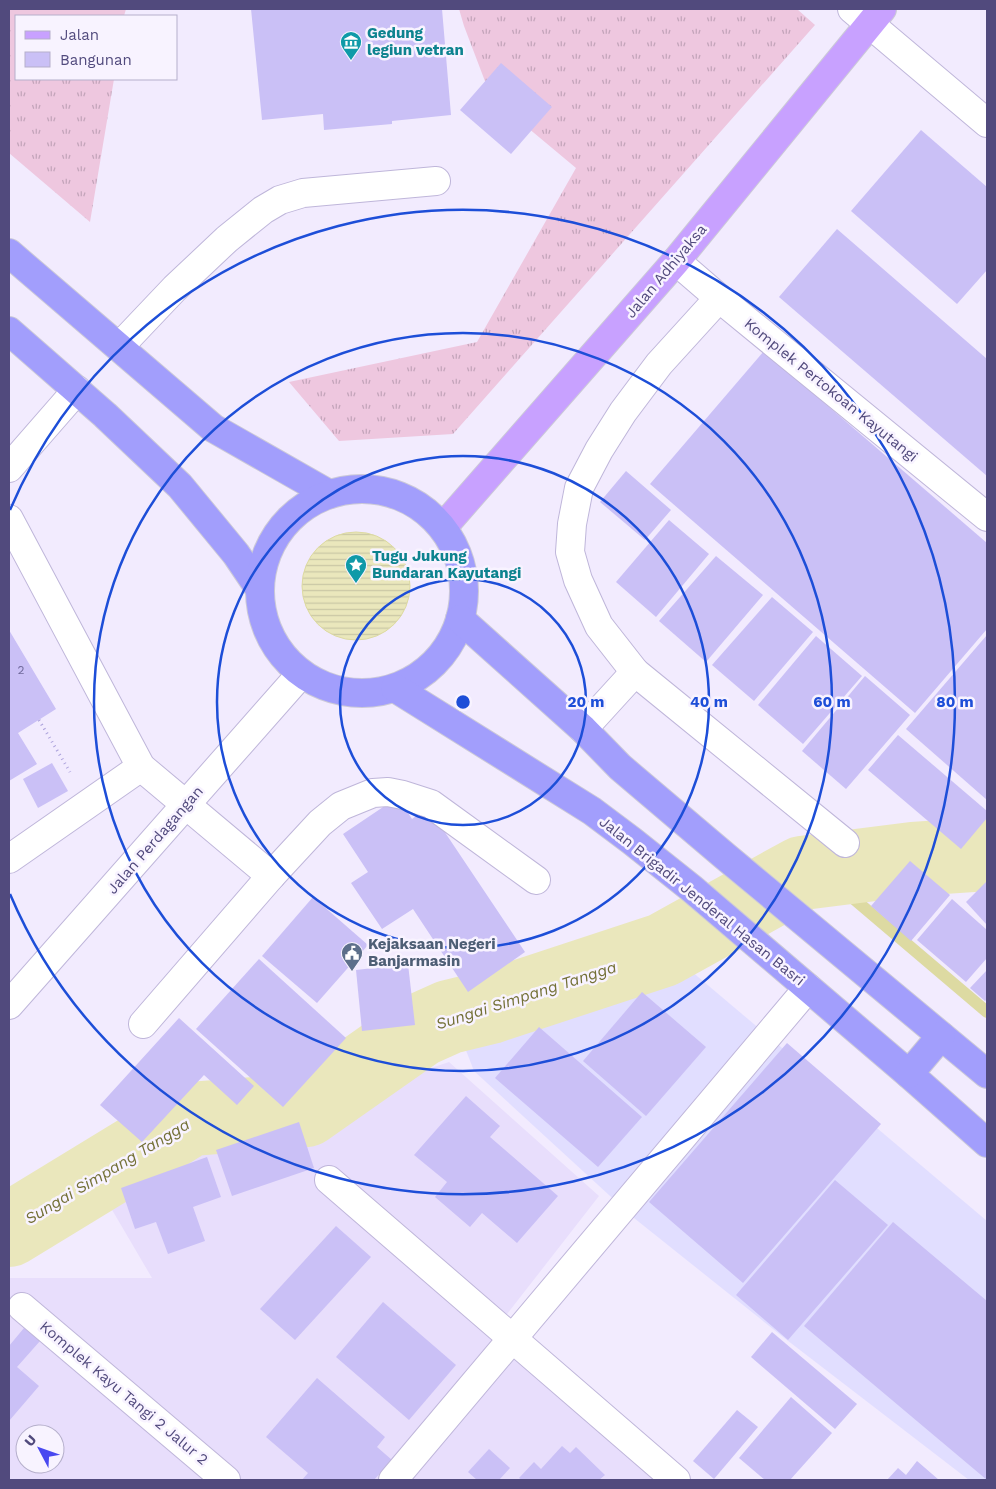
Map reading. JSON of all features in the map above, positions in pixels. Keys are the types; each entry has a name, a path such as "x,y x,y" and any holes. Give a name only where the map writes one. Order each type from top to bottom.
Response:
{"highway":[{"path":"9,253 213,428 329,494"},
{"path":"9,331 105,415 180,486 236,554 259,588"},
{"path":"354,489 379,490 403,497 425,510 443,527 453,543 460,562 464,580 464,600 460,619 451,642 436,662 417,678 395,688 370,694 346,693 322,686 301,674 282,657 270,636 261,612 259,588 271,544 280,529 293,516 316,500 329,494 354,489"},
{"path":"460,619 583,729 620,767 987,1074"},
{"name":"Jalan Brigadir Jenderal Hasan Basri","path":"395,688 592,811 632,841 808,988 987,1143"},
{"path":"909,1074 941,1036"}],"main road":[{"name":"Jalan Adhiyaksa","path":"443,527 676,261 868,14"}],"street":[{"path":"868,14 987,123"},
{"path":"119,347 175,288 227,239 263,210 280,200 303,193 436,181"},
{"name":"Komplek Pertokoan Kayutangi","path":"676,261 987,517"},
{"path":"719,298 659,364 623,412 599,450 579,488 572,524 570,552 578,580 599,626 635,672 845,843"},
{"path":"9,468 77,390"},
{"path":"9,519 141,767 271,876"},
{"path":"583,729 635,672"},
{"name":"Jalan Perdagangan","path":"9,1005 301,674"},
{"path":"9,859 141,767"},
{"path":"143,1024 271,876 320,823 341,806 373,793 403,794 431,804 536,880"},
{"path":"393,1480 808,988"},
{"path":"329,1180 676,1480"},
{"name":"Komplek Kayu Tangi 2 Jalur 2","path":"22,1307 226,1480"}],"path":[{"path":"39,720 89,803"}],"shaded area":[{"path":"356,532 386,541 394,548 401,556 410,586 401,616 394,624 386,631 356,640 326,631 318,624 311,616 302,586 311,556 318,548 326,541"},
{"path":"684,965 987,1221 987,1480 969,1480 783,1337 634,1218 474,1071 462,1040 569,994"},
{"path":"449,1062 599,1196 497,1327 661,1480 9,1480 9,1278 152,1278 101,1191 109,1151 280,1119"}],"green space":[{"path":"9,9 126,9 124,15 15,15 15,80 114,80 90,222 9,153"},
{"path":"459,9 797,9 815,25 453,434 339,441 289,382 477,342 576,168 491,97"}],"building":[{"name":"Gedung legiun vetran","path":"251,9 442,9 451,115 392,121 392,124 324,130 323,114 262,120"},
{"path":"501,63 552,107 511,154 460,110"},
{"path":"921,130 987,187 987,270 957,304 851,211"},
{"path":"837,229 987,359 987,476 779,297"},
{"path":"764,351 987,543 987,629 915,713 650,484"},
{"path":"626,471 671,510 645,540 600,502"},
{"path":"669,520 709,554 656,617 616,582"},
{"path":"716,556 763,595 706,662 659,621"},
{"path":"772,597 813,632 754,701 712,665"},
{"path":"9,630 56,709 18,733 37,764 9,781"},
{"path":"987,635 987,800 906,729"},
{"path":"816,636 862,676 803,744 758,705"},
{"path":"865,676 910,715 846,789 802,751"},
{"path":"898,735 987,811 987,818 961,849 868,770"},
{"path":"52,763 68,791 38,808 23,779"},
{"path":"398,797 412,819 428,807 525,952 468,992 413,909 382,929 351,883 368,872 343,834"},
{"path":"910,861 950,895 911,941 871,906"},
{"path":"987,881 987,925 966,902"},
{"path":"313,897 368,945 317,1003 262,956"},
{"path":"952,899 987,930 987,958 966,982 917,940"},
{"path":"259,959 346,1038 283,1107 196,1029"},
{"path":"408,964 415,1025 362,1031 356,970"},
{"path":"987,970 987,999 985,1001 970,988"},
{"path":"642,992 706,1047 646,1116 583,1061"},
{"path":"179,1018 254,1086 237,1105 204,1075 142,1142 100,1105"},
{"path":"539,1027 642,1117 598,1167 495,1078"},
{"path":"787,1043 881,1124 743,1283 649,1202"},
{"path":"466,1096 500,1126 490,1137 558,1196 517,1243 482,1213 470,1227 435,1197 447,1182 414,1155"},
{"path":"299,1122 314,1168 232,1196 216,1150"},
{"path":"207,1157 221,1197 193,1207 205,1241 168,1254 156,1222 135,1229 121,1188"},
{"path":"835,1180 888,1225 788,1340 736,1295"},
{"path":"893,1222 987,1301 987,1480 804,1326"},
{"path":"336,1226 371,1257 295,1340 260,1309"},
{"path":"383,1302 456,1365 409,1420 336,1357"},
{"path":"24,1328 40,1341 17,1367 39,1386 9,1421 9,1346"},
{"path":"772,1332 857,1404 835,1429 751,1357"},
{"path":"317,1378 385,1437 377,1447 392,1460 374,1480 302,1480 308,1473 266,1437"},
{"path":"791,1397 832,1433 790,1480 765,1480 739,1458"},
{"path":"737,1410 758,1427 714,1479 693,1461"},
{"path":"562,1446 570,1453 576,1447 605,1475 599,1480 522,1480 519,1478 534,1462 541,1469"},
{"path":"489,1449 510,1468 499,1480 477,1480 468,1472"},
{"path":"917,1461 939,1480 887,1480 898,1468 906,1475"}],"waterway":[{"name":"Sungai Simpang Tangga","path":"9,1230 191,1119 306,1110 420,1030 449,1017 490,1007 663,950 802,873 913,859 987,854"},
{"path":"821,871 987,1012"}],"place":[{"name":"Gedung legiun vetran","path":"351,61"},
{"name":"Tugu Jukung Bundaran Kayutangi","path":"356,584"},
{"name":"Kejaksaan Negeri Banjarmasin","path":"352,972"}]}
